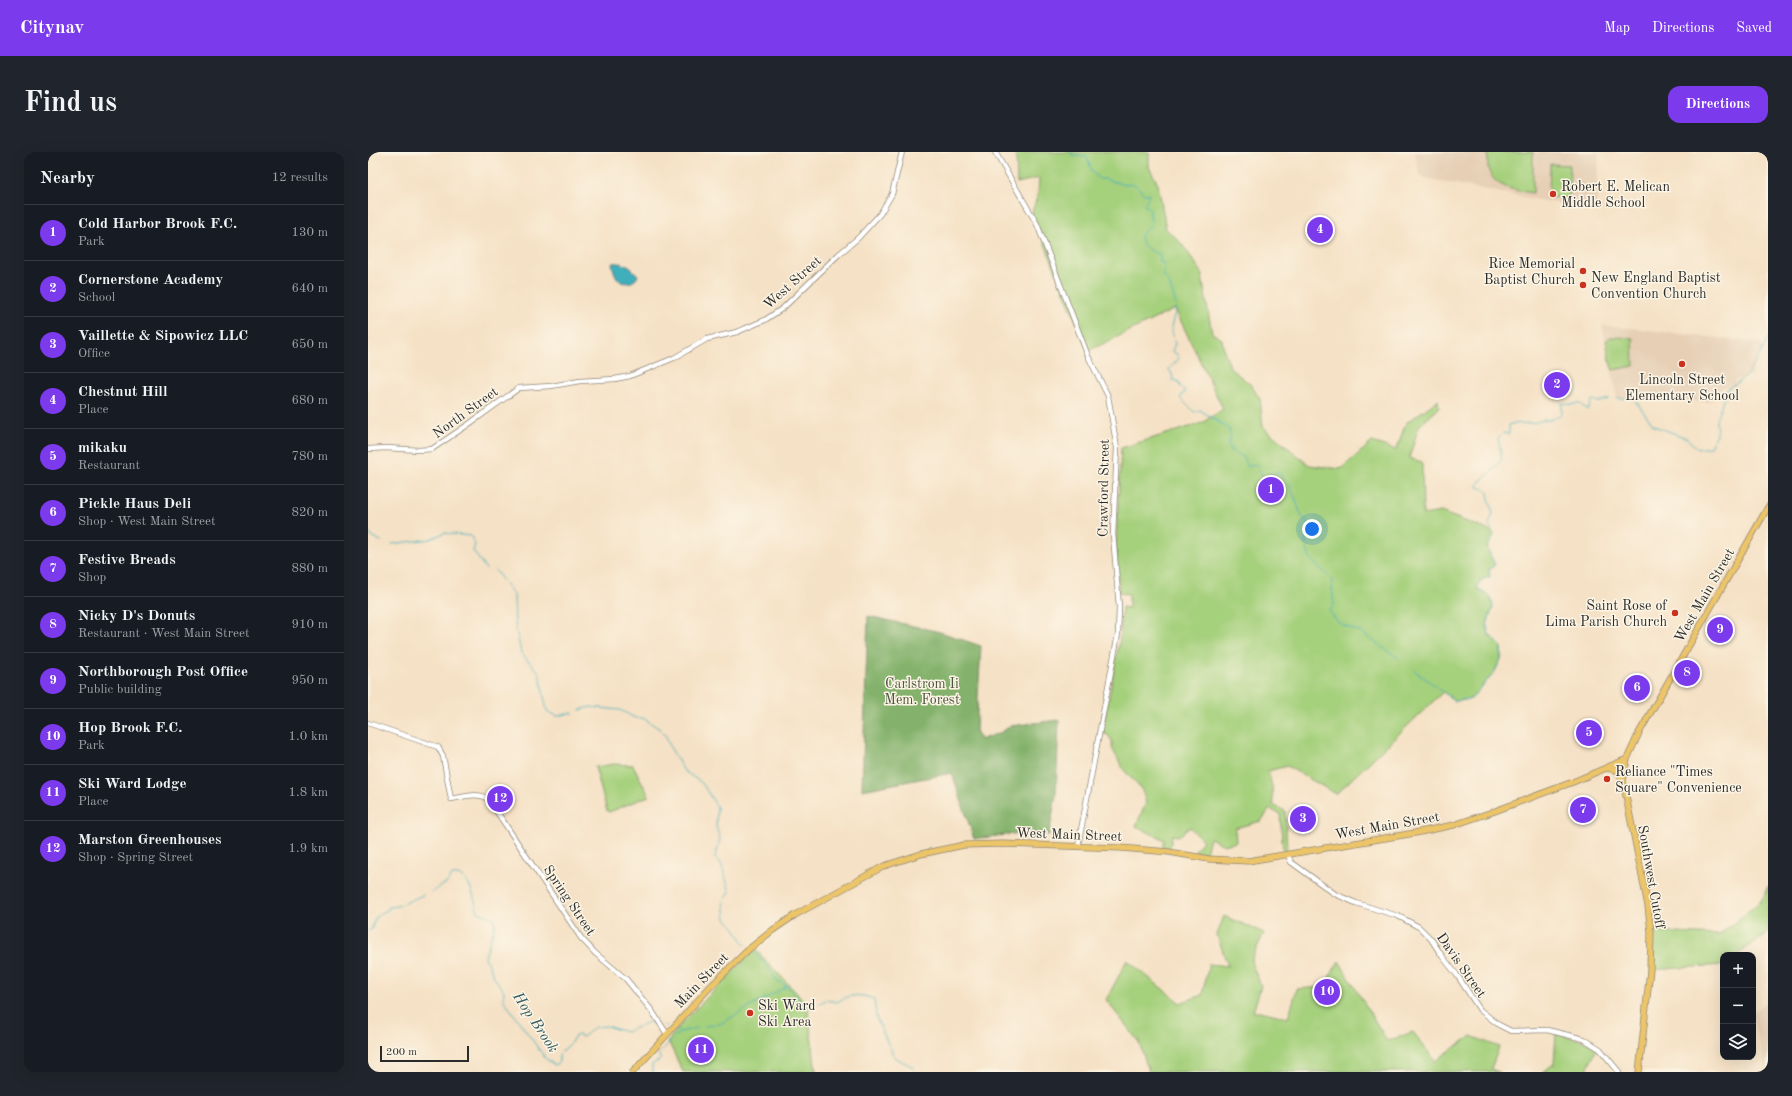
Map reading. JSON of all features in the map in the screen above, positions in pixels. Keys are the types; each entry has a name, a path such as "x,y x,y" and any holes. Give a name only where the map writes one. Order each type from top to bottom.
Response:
{"main road":[{"name":"West Main Street","path":"795,915 884,866 935,850 979,844 1078,846 1144,849 1209,859 1238,861 1256,860 1454,825 1535,797 1606,768 1627,759 1639,733 1768,506"},
{"name":"Southwest Cutoff","path":"1627,759 1623,781 1648,906 1651,932 1650,970 1639,1072"},
{"path":"1606,768 1616,770 1623,781"},
{"name":"Main Street","path":"634,1072 709,988 748,949 795,915"}],"street":[{"name":"West Street","path":"551,386 580,381 615,379 639,373 674,358 707,339 736,332 760,323 772,315 858,238 882,211 892,194 902,152"},
{"name":"Crawford Street","path":"995,152 1037,224 1088,356 1108,396 1116,442 1117,464 1113,539 1119,603 1118,634 1078,846"},
{"name":"North Street","path":"368,449 432,449 469,424 514,390 551,386"},
{"name":"Spring Street","path":"368,723 438,747 443,756 451,799 476,796 484,797 489,800 581,938 595,954 626,979 652,1011 667,1034"},
{"name":"Davis Street","path":"1288,855 1291,862 1335,894 1356,903 1398,916 1425,932 1464,984 1480,1010 1499,1025 1517,1032 1547,1030 1584,1040 1600,1049 1619,1072"}],"shaded area":[{"name":"Robert E. Melican Middle School","path":"1415,152 1599,152 1596,211 1420,177"},
{"name":"Lincoln Street Elementary School","path":"1602,325 1761,343 1763,350 1753,365 1752,376 1734,380 1735,387 1721,388 1718,397 1709,402 1681,400 1675,402 1652,397 1620,398 1617,397"},
{"path":"1768,1001 1768,1072 1756,1032 1756,1011"}],"green space":[{"path":"1016,152 1149,152 1149,167 1158,184 1166,229 1181,243 1201,271 1212,333 1222,339 1224,351 1231,369 1250,384 1260,399 1263,427 1309,465 1341,469 1372,442 1396,450 1406,423 1438,400 1439,408 1419,426 1409,458 1422,462 1423,515 1441,512 1493,532 1494,535 1487,548 1495,565 1489,570 1490,577 1481,580 1477,588 1490,596 1493,606 1487,625 1489,635 1501,646 1501,659 1494,673 1471,699 1455,701 1443,692 1336,794 1287,766 1268,771 1272,786 1273,805 1285,811 1287,850 1283,851 1280,814 1270,809 1261,821 1235,828 1236,842 1224,845 1210,838 1206,853 1194,851 1203,841 1190,827 1179,836 1172,835 1170,848 1162,846 1164,840 1136,826 1146,803 1142,790 1123,769 1112,748 1112,741 1108,735 1102,733 1120,638 1122,607 1129,608 1129,594 1119,593 1116,542 1121,448 1202,423 1223,409 1175,309 1088,351 1032,212 1038,194 1039,178 1017,183"},
{"path":"1488,152 1533,152 1533,193 1508,188 1496,181 1488,169"},
{"path":"1550,164 1570,165 1569,198 1549,197"},
{"path":"1610,337 1633,338 1634,366 1613,370 1606,341"},
{"name":"Carlstrom Ii Mem. Forest","path":"868,616 940,632 981,646 976,730 980,740 1002,732 1010,726 1059,720 1056,795 1049,835 1030,832 974,839 952,773 862,790"},
{"path":"614,764 633,765 649,796 609,812 607,811 595,767"},
{"path":"1768,886 1768,933 1741,952 1720,952 1720,965 1650,970 1651,932 1719,935 1762,900"},
{"path":"1224,916 1264,933 1252,958 1253,967 1261,986 1253,1012 1265,1012 1288,1018 1297,989 1323,987 1339,961 1387,1041 1413,1032 1435,1061 1471,1036 1499,1047 1491,1069 1499,1072 1149,1072 1139,1042 1106,1000 1127,960 1180,1003 1202,995 1209,964 1228,966 1217,935"},
{"name":"Ski Ward Ski Area","path":"755,949 807,1004 816,1072 683,1072 668,1041 683,1022"},
{"path":"1556,1033 1583,1041 1597,1048 1586,1072 1542,1072 1554,1064"}],"water":[{"path":"612,263 620,263 627,266 638,275 636,279 625,283 620,281 616,275"}],"waterway":[{"path":"1071,152 1073,156 1087,157 1092,172 1099,179 1105,179 1125,185 1136,185 1144,194 1149,194 1144,205 1150,209 1152,224 1140,236 1144,246 1160,254 1160,262 1164,263 1164,277 1168,280 1176,304 1171,327 1175,344 1172,351 1178,355 1179,359 1169,369 1173,380 1178,381 1181,388 1185,391 1180,398 1194,412 1200,410 1229,429 1231,439 1228,442 1230,450 1243,457 1248,467 1256,464 1263,477 1278,472 1290,485 1302,517 1306,520 1309,534 1305,541 1310,559 1331,578 1334,605 1329,611 1340,624 1362,633 1398,658"},
{"path":"1617,398 1634,399 1654,426 1687,438 1697,449 1710,447 1717,434 1716,420 1727,389 1742,379 1757,361 1768,338"},
{"path":"1414,670 1455,701 1471,699 1494,673 1501,659 1501,646 1489,634 1487,625 1493,606 1490,596 1477,588 1481,580 1490,577 1489,569 1495,565 1487,548 1494,535 1489,524 1493,514 1487,490 1478,487 1479,482 1492,471 1502,459 1498,438 1503,433 1509,434 1509,424 1533,423 1550,420 1562,415 1562,403 1571,405 1578,403 1588,410 1592,400 1599,402 1609,399"},
{"path":"368,531 371,536 381,541"},
{"path":"392,544 430,539 444,533 471,536 475,545 473,551 486,569"},
{"path":"495,570 514,595 515,623 521,653 539,672 547,711 557,716 573,713"},
{"path":"580,710 591,707 620,710 635,718 643,718 660,729 666,736 670,747 684,771 702,783 717,807 716,826 720,839 715,859 721,863 730,892 724,901 726,919 734,927 745,945"},
{"name":"Hop Brook","path":"431,892 447,883 452,875 458,875 467,882 473,894 478,912 494,918 495,925 485,957 494,977 504,991 503,999 546,1059 555,1065 559,1062 559,1054 570,1044 574,1037 578,1035 583,1037 595,1027 606,1026 626,1032 649,1022 656,1024"},
{"name":"Hop Brook","path":"368,931 372,929 377,916 388,910 389,907 398,906 423,895"},
{"path":"752,951 766,965 777,981 787,986"},
{"name":"Hop Brook","path":"705,1026 720,1024 787,986 804,1006 811,1008 826,1000 837,1002 846,997 864,996 874,999 876,1017 894,1057 913,1067 916,1072"},
{"name":"Hop Brook","path":"675,1030 680,1032 698,1028"},
{"name":"Hop Brook","path":"675,1036 679,1033"},
{"path":"652,1072 652,1065 661,1059 658,1054 672,1040"}],"place":[{"name":"Robert E. Melican Middle School","path":"1553,194"},
{"name":"Chestnut Hill","path":"1320,230"},
{"name":"Rice Memorial Baptist Church","path":"1583,271"},
{"name":"New England Baptist Convention Church","path":"1583,285"},
{"name":"Lincoln Street Elementary School","path":"1682,364"},
{"name":"Cornerstone Academy","path":"1557,385"},
{"name":"Cold Harbor Brook F.C.","path":"1271,490"},
{"name":"Saint Rose of Lima Parish Church","path":"1675,613"},
{"name":"Northborough Post Office","path":"1720,630"},
{"name":"Nicky D's Donuts","path":"1687,673"},
{"name":"Pickle Haus Deli","path":"1637,688"},
{"name":"mikaku","path":"1589,733"},
{"name":"Reliance \"Times Square\" Convenience","path":"1607,779"},
{"name":"Marston Greenhouses","path":"500,799"},
{"name":"Festive Breads","path":"1583,810"},
{"name":"Vaillette & Sipowicz LLC","path":"1303,819"},
{"name":"Hop Brook F.C.","path":"1327,992"},
{"name":"Ski Ward Ski Area","path":"750,1013"},
{"name":"Ski Ward Lodge","path":"701,1050"}]}
